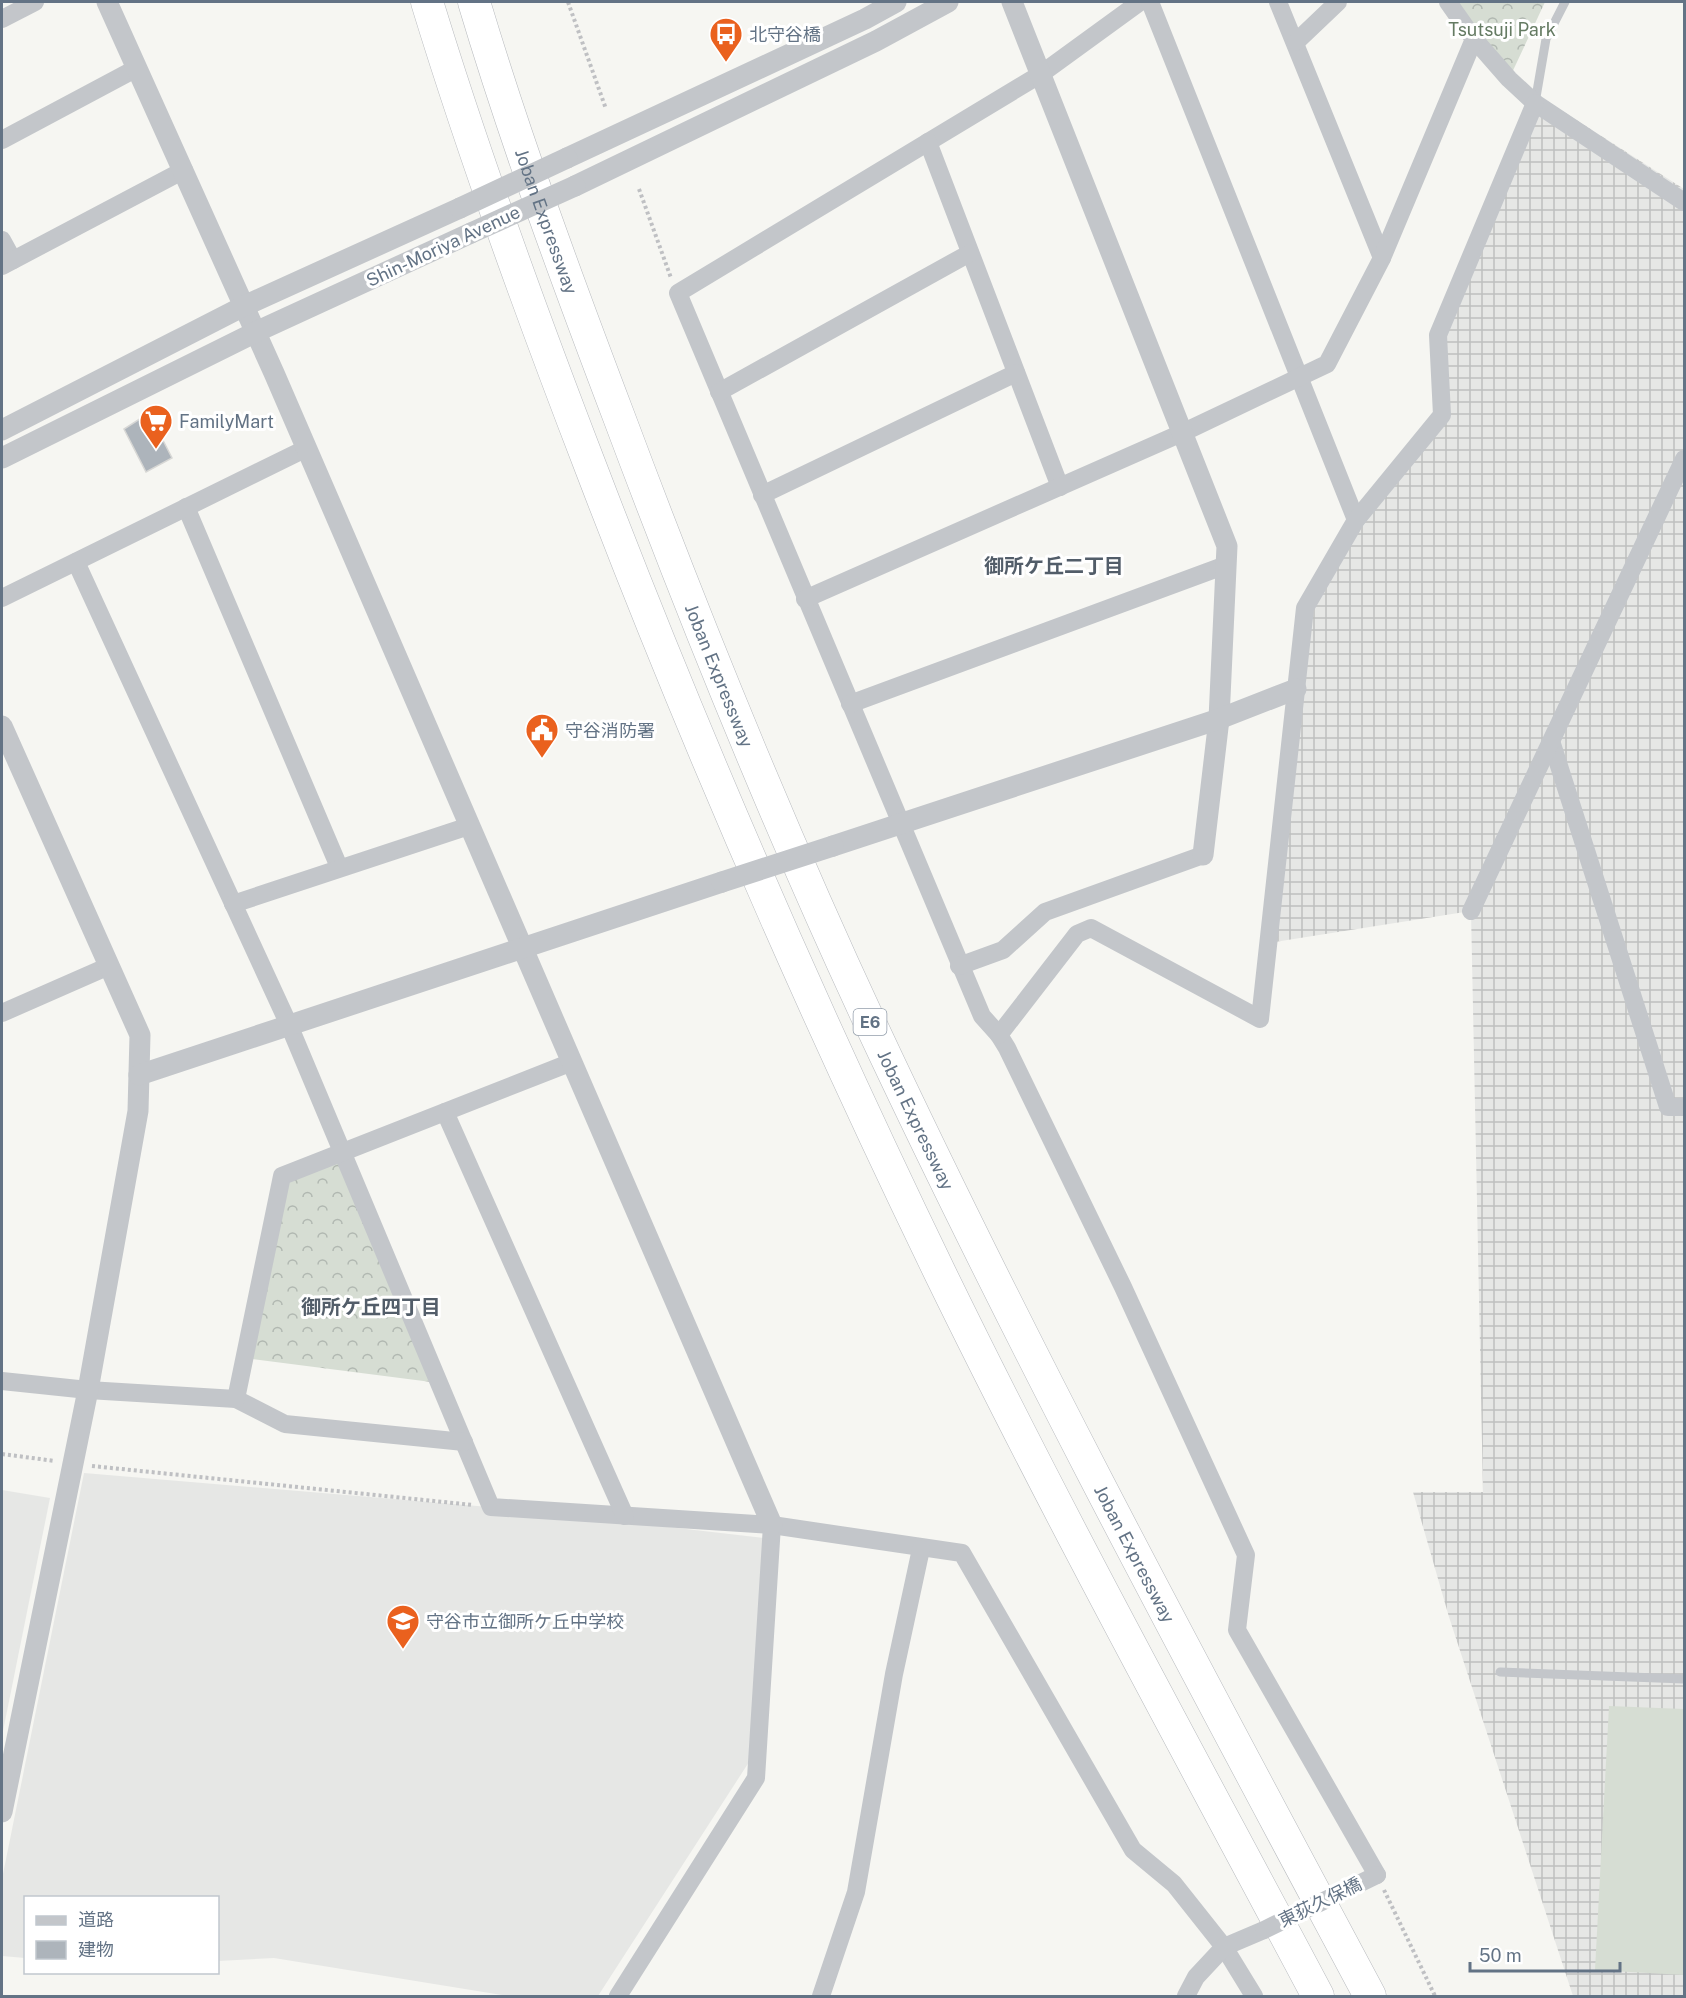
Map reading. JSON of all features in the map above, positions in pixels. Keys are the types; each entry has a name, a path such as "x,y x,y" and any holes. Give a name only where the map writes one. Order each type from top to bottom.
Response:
{"highway":[{"path":"420,2 449,76"},
{"name":"E6","path":"427,2 449,76 543,345 644,609 732,822 830,1042 944,1281 1084,1557 1318,1996"},
{"name":"Joban Expressway","path":"474,2 585,327 686,596 870,1023 981,1253 1135,1555 1370,1996"}],"street":[{"path":"2,19 35,2"},
{"path":"107,2 307,448 772,1525 756,1778 618,1996"},
{"name":"Shin-Moriya Avenue","path":"2,430 244,306 460,208 865,19 896,2"},
{"name":"Shin-Moriya Avenue","path":"2,458 256,332 575,186 876,41 948,2"},
{"path":"959,966 1003,950 1045,912 1203,855 1220,719 1227,546 1184,432 1012,2"},
{"path":"1140,2 1041,74 678,293 901,822 959,966 982,1016 999,1035 1123,1287 1246,1555 1237,1630 1377,1875"},
{"path":"1150,2 1356,520"},
{"path":"1278,2 1382,258"},
{"path":"1296,42 1338,2"},
{"path":"1448,2 1474,39 1509,79 1535,104 1684,202"},
{"path":"806,599 1184,432 1327,364 1382,258 1474,39"},
{"path":"2,140 137,68"},
{"path":"999,1035 1077,934 1091,928 1260,1019 1305,608 1356,520 1442,415 1438,334 1535,104"},
{"path":"928,142 1060,487"},
{"path":"2,240 7,263 184,170"},
{"path":"719,393 970,252"},
{"path":"762,495 1016,373"},
{"path":"2,598 307,448"},
{"path":"1471,911 1552,744 1684,459"},
{"path":"186,507 339,867"},
{"path":"76,562 289,1025 491,1507 772,1525 962,1553 1133,1850 1174,1884 1224,1947 1254,1996"},
{"path":"850,704 1226,565"},
{"path":"139,1075 901,822 1220,719 1296,689"},
{"path":"2,726 140,1035 138,1111 74,1464 2,1812"},
{"path":"1552,744 1668,1107 1684,1107"},
{"path":"233,904 339,867 469,826"},
{"path":"2,1013 109,966"},
{"path":"236,1399 282,1176 572,1062"},
{"path":"445,1112 625,1516"},
{"path":"2,1380 88,1390 236,1399 285,1424 464,1442"},
{"path":"822,1996 856,1892 894,1674 921,1548"},
{"name":"東荻久保橋","path":"1224,1947 1377,1875"},
{"path":"1186,1996 1196,1977 1224,1947"}],"lane":[{"path":"1535,104 1546,39 1565,2"},
{"path":"1500,1672 1684,1680"}],"path":[{"path":"568,2 606,109"},
{"path":"639,189 678,293"},
{"path":"2,1454 74,1464 491,1507"},
{"path":"1377,1875 1435,1996"}],"shaded area":[{"path":"1539,96 1684,189 1684,1996 1573,1996 1449,1617 1413,1492 1483,1492 1471,911 1269,943 1306,625 1362,509 1448,404 1431,334"},
{"name":"守谷市立御所ケ丘中学校","path":"84,1473 512,1509 765,1538 749,1762 598,1996 508,1996 274,1958 219,1961 219,1896 24,1896 24,1958 2,1956 2,1879"},
{"path":"2,1490 50,1498 2,1736"}],"green space":[{"name":"Tsutsuji Park","path":"1448,2 1545,2 1509,79"},
{"path":"342,1152 439,1383 244,1358 282,1176"},
{"path":"1609,1706 1684,1709 1684,1975 1595,1970"}],"building":[{"path":"149,413 172,458 146,472 124,429"}],"place":[{"name":"北守谷橋","path":"726,63"},
{"name":"FamilyMart","path":"156,450"},
{"name":"守谷消防署","path":"542,759"},
{"name":"守谷市立御所ケ丘中学校","path":"403,1650"}],"district":[{"name":"御所ケ丘二丁目","path":"1054,566"},
{"name":"御所ケ丘四丁目","path":"371,1307"}]}
